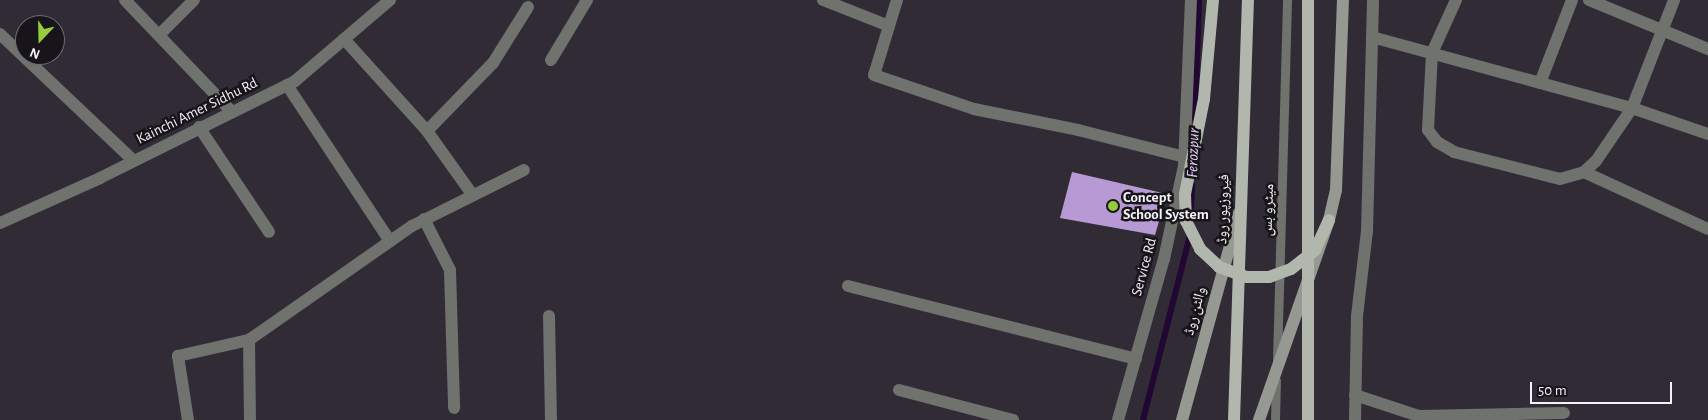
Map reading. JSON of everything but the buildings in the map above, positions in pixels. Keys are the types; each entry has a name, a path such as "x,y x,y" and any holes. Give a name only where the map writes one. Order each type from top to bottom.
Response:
{"main road":[{"path":"1213,0 1204,100 1185,194 1186,222 1200,249 1219,266 1246,276 1269,277 1291,269 1315,250 1329,220"},
{"name":"فیروزپور روڈ","path":"1234,420 1239,210 1248,0"},
{"path":"1308,0 1308,420"},
{"path":"1259,420 1329,220 1336,190 1343,0"},
{"name":"والٹن روڈ","path":"1182,420 1239,210"}],"street":[{"path":"125,0 160,34 232,112"},
{"path":"160,34 194,0"},
{"name":"Kainchi Amer Sidhu Rd","path":"0,223 287,85 390,0"},
{"path":"551,60 587,0"},
{"path":"823,0 889,26"},
{"path":"897,0 874,75 974,109 1078,130 1185,157"},
{"name":"Service Rd","path":"1118,420 1164,259 1185,157 1191,0"},
{"path":"1355,420 1357,316 1368,232 1372,0"},
{"path":"1456,0 1432,53 1428,130 1437,142 1454,152 1560,179 1584,172 1596,161 1632,108 1674,0"},
{"path":"1540,83 1572,0"},
{"path":"1589,0 1708,49"},
{"path":"426,131 493,63 528,7"},
{"path":"0,34 133,160"},
{"path":"1372,37 1632,108 1708,134"},
{"path":"344,38 426,131 472,194"},
{"path":"287,85 390,242"},
{"path":"199,127 269,232"},
{"path":"188,420 178,356 249,340 424,219 524,170"},
{"path":"1584,172 1708,229"},
{"path":"424,219 450,270 454,408"},
{"path":"848,286 1136,359"},
{"path":"549,316 551,420"},
{"path":"249,340 250,420"},
{"path":"898,390 1014,420"},
{"path":"1355,396 1419,416 1564,413"}],"lane":[{"name":"میٹرو بس","path":"1275,420 1287,0"}],"waterway":[{"name":"Ferozpur","path":"1195,119 1199,0"},
{"name":"Ferozpur","path":"1191,207 1192,186"},
{"name":"Ferozpur","path":"1143,420 1190,236"}],"place":[{"name":"Concept School System","path":"1113,206"}]}
